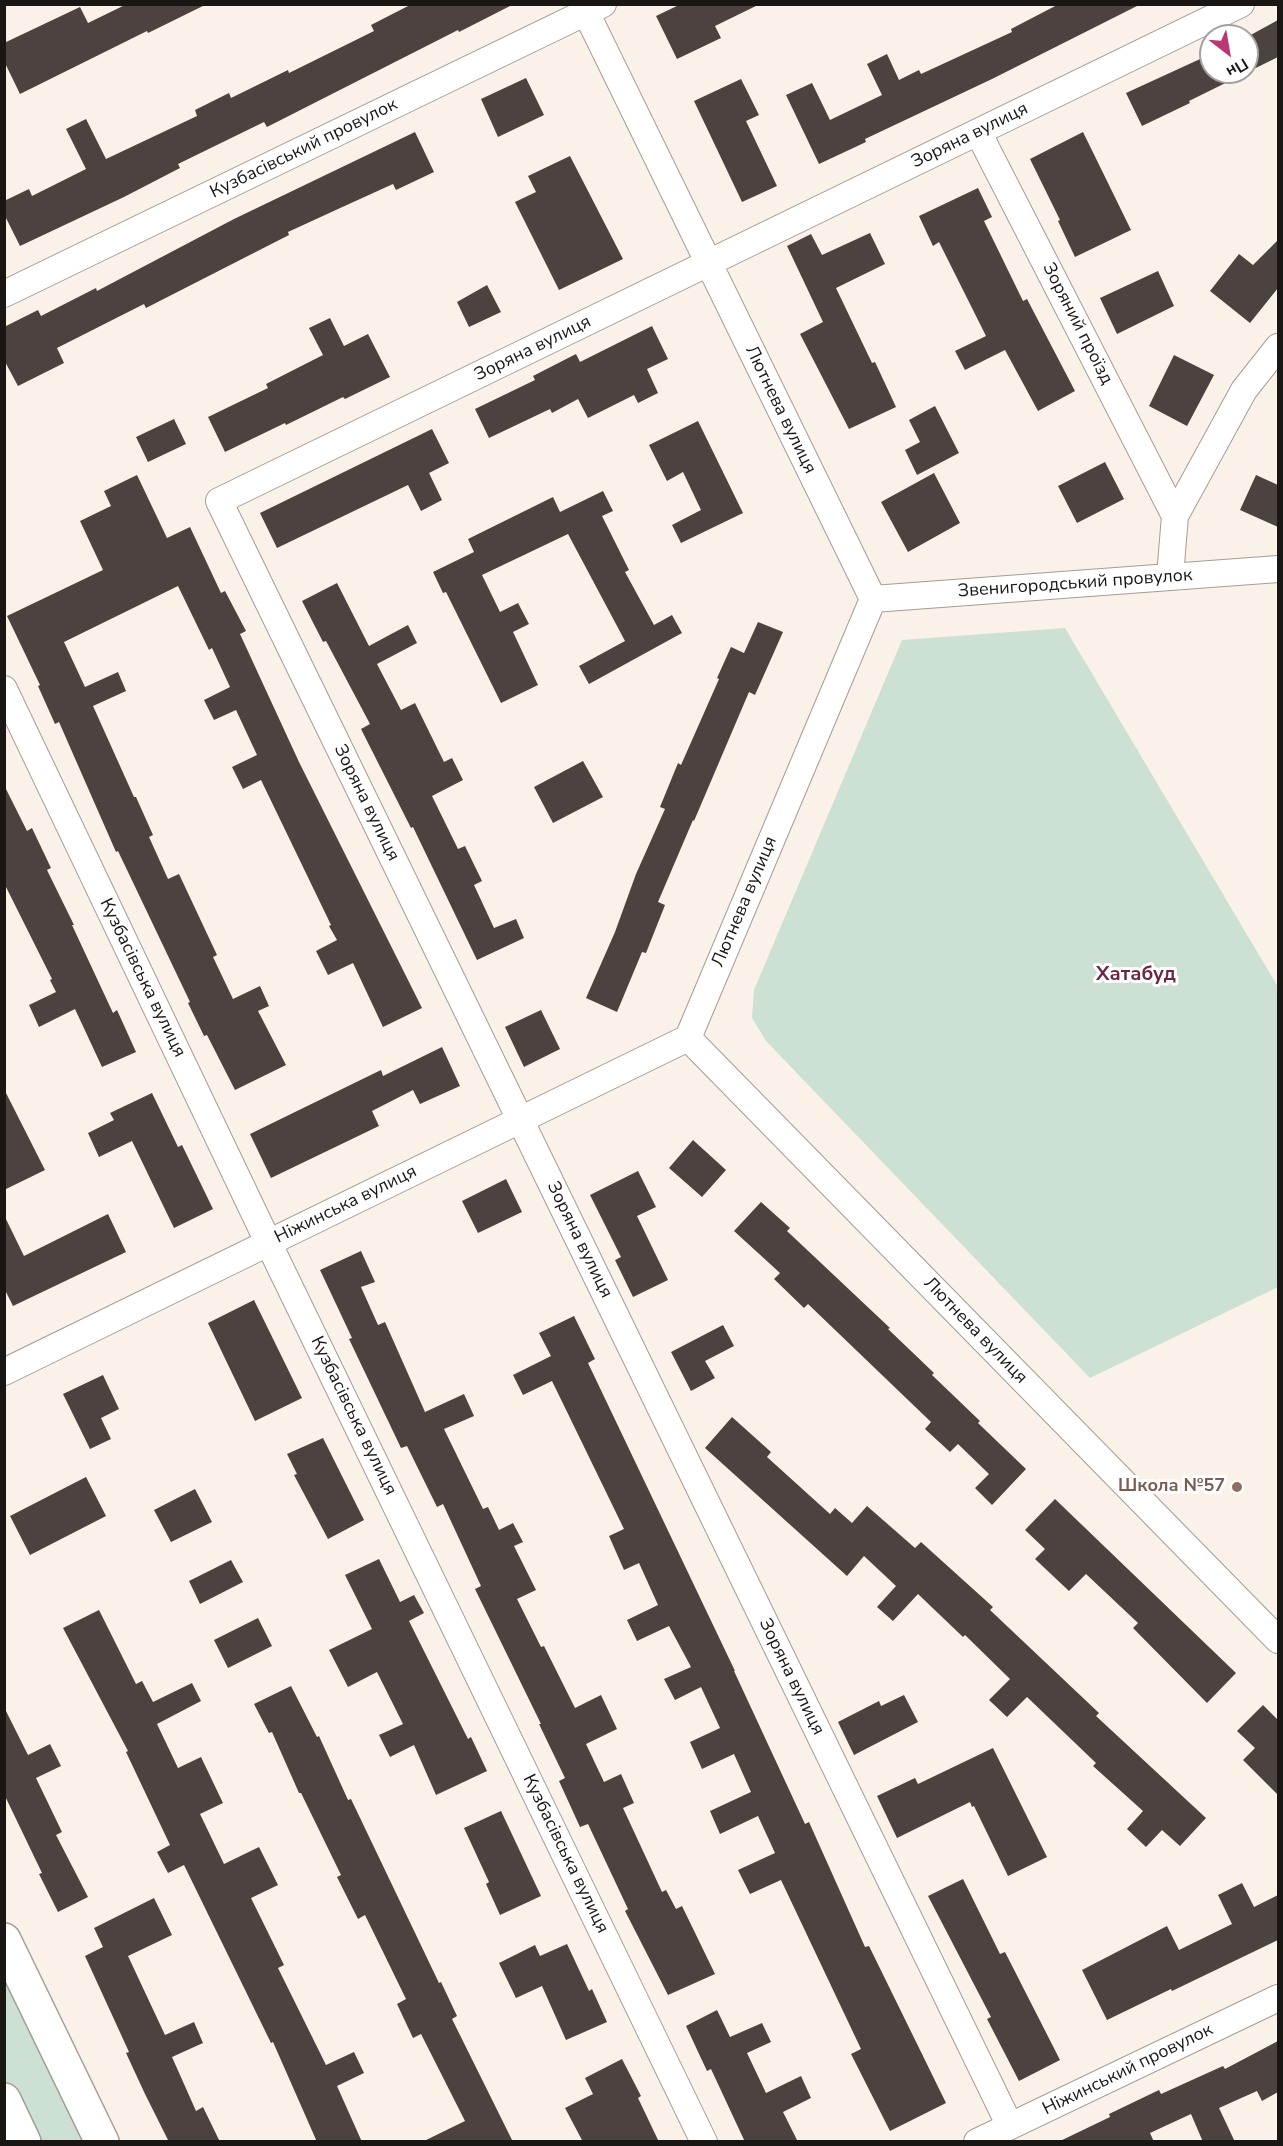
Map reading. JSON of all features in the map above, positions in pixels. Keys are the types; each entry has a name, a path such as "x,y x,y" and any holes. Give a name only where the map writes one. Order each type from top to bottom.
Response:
{"main road":[{"path":"4,1940 102,2142"},
{"path":"4,2100 24,2142"}],"street":[{"name":"Зоряна вулиця","path":"1010,2126 219,501 1241,4"},
{"name":"Лютнева вулиця","path":"590,7 708,263 873,599 688,1038 1278,1641"},
{"name":"Кузбасівський провулок","path":"4,294 590,7"},
{"name":"Зоряний проїзд","path":"978,132 1175,516"},
{"path":"1170,576 1175,516 1244,390 1278,347"},
{"name":"Звенигородський провулок","path":"873,599 1278,569"},
{"name":"Кузбасівська вулиця","path":"4,689 268,1242 704,2142"},
{"name":"Ніжинська вулиця","path":"4,1372 688,1038"},
{"name":"Ніжинський провулок","path":"977,2142 1278,1998"}],"green space":[{"path":"1065,628 1278,987 1278,1287 1090,1378 766,1041 752,1018 754,990 902,640"},
{"path":"4,1939 102,2141 23,2141 5,2104"}],"building":[{"path":"127,4 207,4 20,94 4,61 4,43 80,7 88,23"},
{"path":"412,4 514,4 267,127 264,122 178,164 180,168 20,246 4,214 4,201 29,189 32,196 86,169 66,129 86,119 106,159 197,116 195,110 229,93 231,98 288,70 289,73 374,31 371,25"},
{"path":"681,4 760,4 715,26 721,38 677,59 656,16"},
{"path":"1059,4 1141,4 992,79 865,139 866,142 819,164 786,95 812,83 830,120 882,95 867,64 887,54 899,80 919,70 921,74 1012,32 1011,29"},
{"path":"1278,20 1278,57 1259,66 1259,30"},
{"path":"1199,60 1199,84 1223,84 1142,126 1126,93"},
{"path":"526,78 544,115 498,137 481,99"},
{"path":"741,79 759,115 746,121 777,186 742,202 694,101"},
{"path":"415,132 434,172 396,190 393,184 288,232 289,235 146,308 144,304 57,348 64,363 18,386 4,360 4,327 38,310 41,316 96,288 97,291 234,219"},
{"path":"1083,132 1131,230 1075,257 1058,221 1060,220 1030,159"},
{"path":"570,156 623,259 559,290 515,202 536,192 528,176"},
{"path":"978,188 992,217 984,221 1023,301 1027,299 1075,391 1038,411 1005,350 965,370 955,351 986,336 939,242 933,246 919,216"},
{"path":"870,233 885,264 836,288 896,407 849,429 800,334 823,322 787,246 811,234 822,255"},
{"path":"1278,240 1278,288 1250,323 1210,291 1239,254 1253,265"},
{"path":"1158,271 1174,306 1117,334 1100,298"},
{"path":"487,285 501,312 469,327 457,302"},
{"path":"330,318 344,346 368,334 390,377 225,452 208,417 268,388 266,384 323,355 309,328"},
{"path":"652,326 668,359 647,369 658,393 638,403 634,395 588,418 578,399 552,413 550,409 489,438 475,409 535,380 533,376 576,354 580,362"},
{"path":"1174,355 1214,375 1187,426 1149,406"},
{"path":"935,406 959,453 917,475 905,450 920,442 909,420"},
{"path":"174,419 186,444 148,462 136,437"},
{"path":"698,421 743,513 681,543 672,525 701,510 683,472 667,481 649,445"},
{"path":"432,429 449,463 429,473 442,500 421,511 408,485 277,548 260,513"},
{"path":"1105,462 1124,499 1077,523 1058,486"},
{"path":"934,473 960,523 908,552 881,502"},
{"path":"137,475 167,538 190,527 221,593 225,591 246,631 240,634 299,762 422,1008 383,1027 353,963 328,975 316,951 337,940 261,780 243,789 232,767 257,755 236,710 214,720 204,700 230,687 212,648 209,650 178,586 64,642 85,687 118,672 126,691 93,706 153,835 149,837 168,879 179,874 217,955 213,957 233,999 260,986 269,1006 258,1011 286,1065 235,1090 188,1003 190,1002 118,851 116,852 59,722 55,724 38,686 40,685 7,616 103,570 80,521 111,506 104,491"},
{"path":"1256,475 1278,485 1278,527 1240,510"},
{"path":"603,491 613,511 602,516 629,570 625,572 654,625 672,615 682,633 589,684 579,666 625,641 568,534 482,575 500,612 518,603 529,624 513,632 538,685 501,703 446,592 443,593 433,572 474,552 468,539 553,497 560,512"},
{"path":"337,583 369,646 408,625 417,643 377,664 401,710 415,703 444,762 452,758 463,780 432,796 458,849 465,846 482,881 474,885 494,928 516,919 524,938 477,960 413,827 411,828 361,729 370,724 302,601"},
{"path":"758,622 783,632 755,695 749,692 693,820 658,902 665,905 646,953 642,952 617,1012 586,998 665,809 660,807 678,763 681,765 731,647 744,653"},
{"path":"583,761 603,797 553,823 534,787"},
{"path":"4,785 27,831 32,828 51,868 47,870 74,925 72,925 113,1013 117,1010 136,1052 102,1067 75,1009 39,1027 29,1005 56,992 50,980 52,979 4,883"},
{"path":"541,1010 560,1049 524,1067 505,1027"},
{"path":"442,1047 460,1086 420,1104 413,1090 372,1111 379,1126 271,1178 250,1134 381,1070 383,1076"},
{"path":"4,1089 45,1170 4,1190"},
{"path":"152,1093 178,1147 182,1145 213,1209 174,1228 132,1141 99,1157 88,1133 114,1120 110,1113"},
{"path":"693,1140 726,1170 702,1197 669,1168"},
{"path":"638,1171 656,1207 637,1216 668,1280 633,1297 615,1260 621,1257 590,1195"},
{"path":"506,1179 522,1212 478,1233 462,1201"},
{"path":"761,1202 790,1228 787,1231 890,1328 888,1329 934,1373 932,1375 980,1421 978,1423 1026,1469 992,1505 975,1488 989,1474 958,1444 950,1452 925,1429 931,1422 808,1304 804,1308 774,1279 780,1273 734,1231"},
{"path":"108,1214 126,1252 13,1306 4,1288 4,1215 24,1256"},
{"path":"361,1251 375,1282 361,1287 378,1325 385,1322 425,1412 464,1394 474,1416 444,1429 483,1509 488,1507 499,1530 513,1523 523,1542 514,1546 536,1590 517,1599 575,1708 601,1695 617,1729 586,1744 604,1782 621,1774 634,1803 623,1808 662,1892 666,1890 676,1909 682,1906 715,1974 668,1995 625,1911 628,1909 588,1824 580,1827 559,1781 565,1778 475,1589 481,1586 443,1504 437,1507 407,1446 401,1448 349,1339 352,1338 320,1270"},
{"path":"254,1300 302,1398 255,1421 208,1323"},
{"path":"574,1316 595,1359 588,1363 735,1671 805,1824 809,1822 865,1947 869,1946 946,2103 890,2131 851,2054 861,2049 781,1880 750,1894 738,1870 775,1853 758,1816 720,1834 710,1811 751,1792 734,1754 702,1769 690,1742 720,1728 701,1687 675,1700 664,1679 691,1667 669,1626 637,1641 627,1620 658,1605 639,1563 624,1570 609,1536 624,1529 552,1381 523,1395 513,1375 551,1356 539,1333"},
{"path":"723,1325 734,1346 705,1361 715,1378 691,1391 671,1352"},
{"path":"103,1375 119,1409 101,1418 111,1439 90,1449 63,1394"},
{"path":"732,1417 771,1452 767,1457 830,1514 835,1508 852,1523 867,1506 915,1548 921,1542 993,1607 990,1610 1099,1713 1096,1716 1206,1818 1180,1846 1162,1830 1146,1847 1127,1829 1143,1811 1093,1766 1096,1763 1027,1697 1007,1717 989,1700 1010,1679 965,1635 963,1637 918,1594 893,1621 877,1607 896,1586 864,1556 847,1576 705,1448"},
{"path":"323,1438 364,1520 328,1539 294,1475 297,1474 287,1454"},
{"path":"86,1477 106,1516 30,1555 10,1516"},
{"path":"195,1489 212,1522 171,1542 154,1510"},
{"path":"1055,1499 1236,1673 1207,1703 1133,1628 1138,1623 1086,1574 1069,1591 1035,1559 1045,1549 1025,1530"},
{"path":"379,1559 400,1602 414,1595 424,1613 409,1621 468,1739 471,1737 487,1771 436,1795 414,1745 390,1757 379,1735 403,1724 377,1672 348,1687 329,1650 372,1629 345,1575"},
{"path":"231,1560 243,1582 200,1604 189,1581"},
{"path":"99,1610 136,1684 142,1681 153,1702 192,1683 201,1701 157,1724 178,1768 201,1757 223,1803 200,1814 224,1864 259,1847 278,1885 251,1898 284,1965 278,1968 326,2065 354,2052 364,2073 337,2086 362,2142 317,2142 273,2042 271,2043 184,1865 168,1873 157,1852 170,1845 126,1752 128,1751 63,1628"},
{"path":"258,1618 272,1646 228,1668 214,1640"},
{"path":"291,1686 317,1737 319,1736 348,1800 351,1799 439,1983 441,1982 457,2016 452,2019 513,2142 422,2142 465,2121 421,2034 413,2038 397,2004 406,1999 365,1915 358,1919 337,1877 341,1875 299,1793 272,1732 269,1733 254,1704"},
{"path":"904,1695 918,1722 854,1755 838,1722 879,1701 881,1706"},
{"path":"1263,1705 1278,1720 1278,1795 1243,1760 1255,1748 1237,1731"},
{"path":"4,1707 28,1755 50,1744 61,1766 36,1778 62,1832 56,1835 88,1897 58,1912 4,1794"},
{"path":"993,1748 1047,1857 1008,1876 970,1802 897,1838 877,1796 915,1778 918,1784"},
{"path":"501,1811 541,1896 500,1915 486,1884 489,1882 464,1828"},
{"path":"963,1879 1000,1954 1005,1952 1060,2060 1019,2081 987,2019 991,2017 928,1896"},
{"path":"1242,1883 1254,1907 1278,1895 1278,1940 1107,2020 1082,1970 1167,1926 1179,1950 1232,1924 1218,1895"},
{"path":"154,1898 172,1935 128,1956 165,2035 194,2022 203,2043 172,2057 196,2111 203,2107 220,2142 169,2142 126,2053 129,2052 85,1956 103,1947 94,1928"},
{"path":"567,1944 589,1991 592,1989 607,2022 566,2040 542,1986 516,1998 499,1963 535,1945 540,1956"},
{"path":"717,2010 730,2037 762,2023 771,2042 747,2053 766,2093 801,2076 811,2098 783,2112 798,2142 745,2142 711,2069 707,2071 686,2026"},
{"path":"1278,2041 1278,2092 1262,2101 1257,2091 1219,2108 1235,2142 1203,2142 1191,2114 1150,2133 1154,2142 1058,2142 1159,2090 1161,2094 1223,2066 1225,2069"},
{"path":"622,2059 641,2096 638,2098 659,2142 583,2142 565,2108 593,2094 585,2078"}],"place":[{"name":"Школа №57","path":"1237,1487"}],"district":[{"name":"Хатабуд","path":"1136,975"}]}
